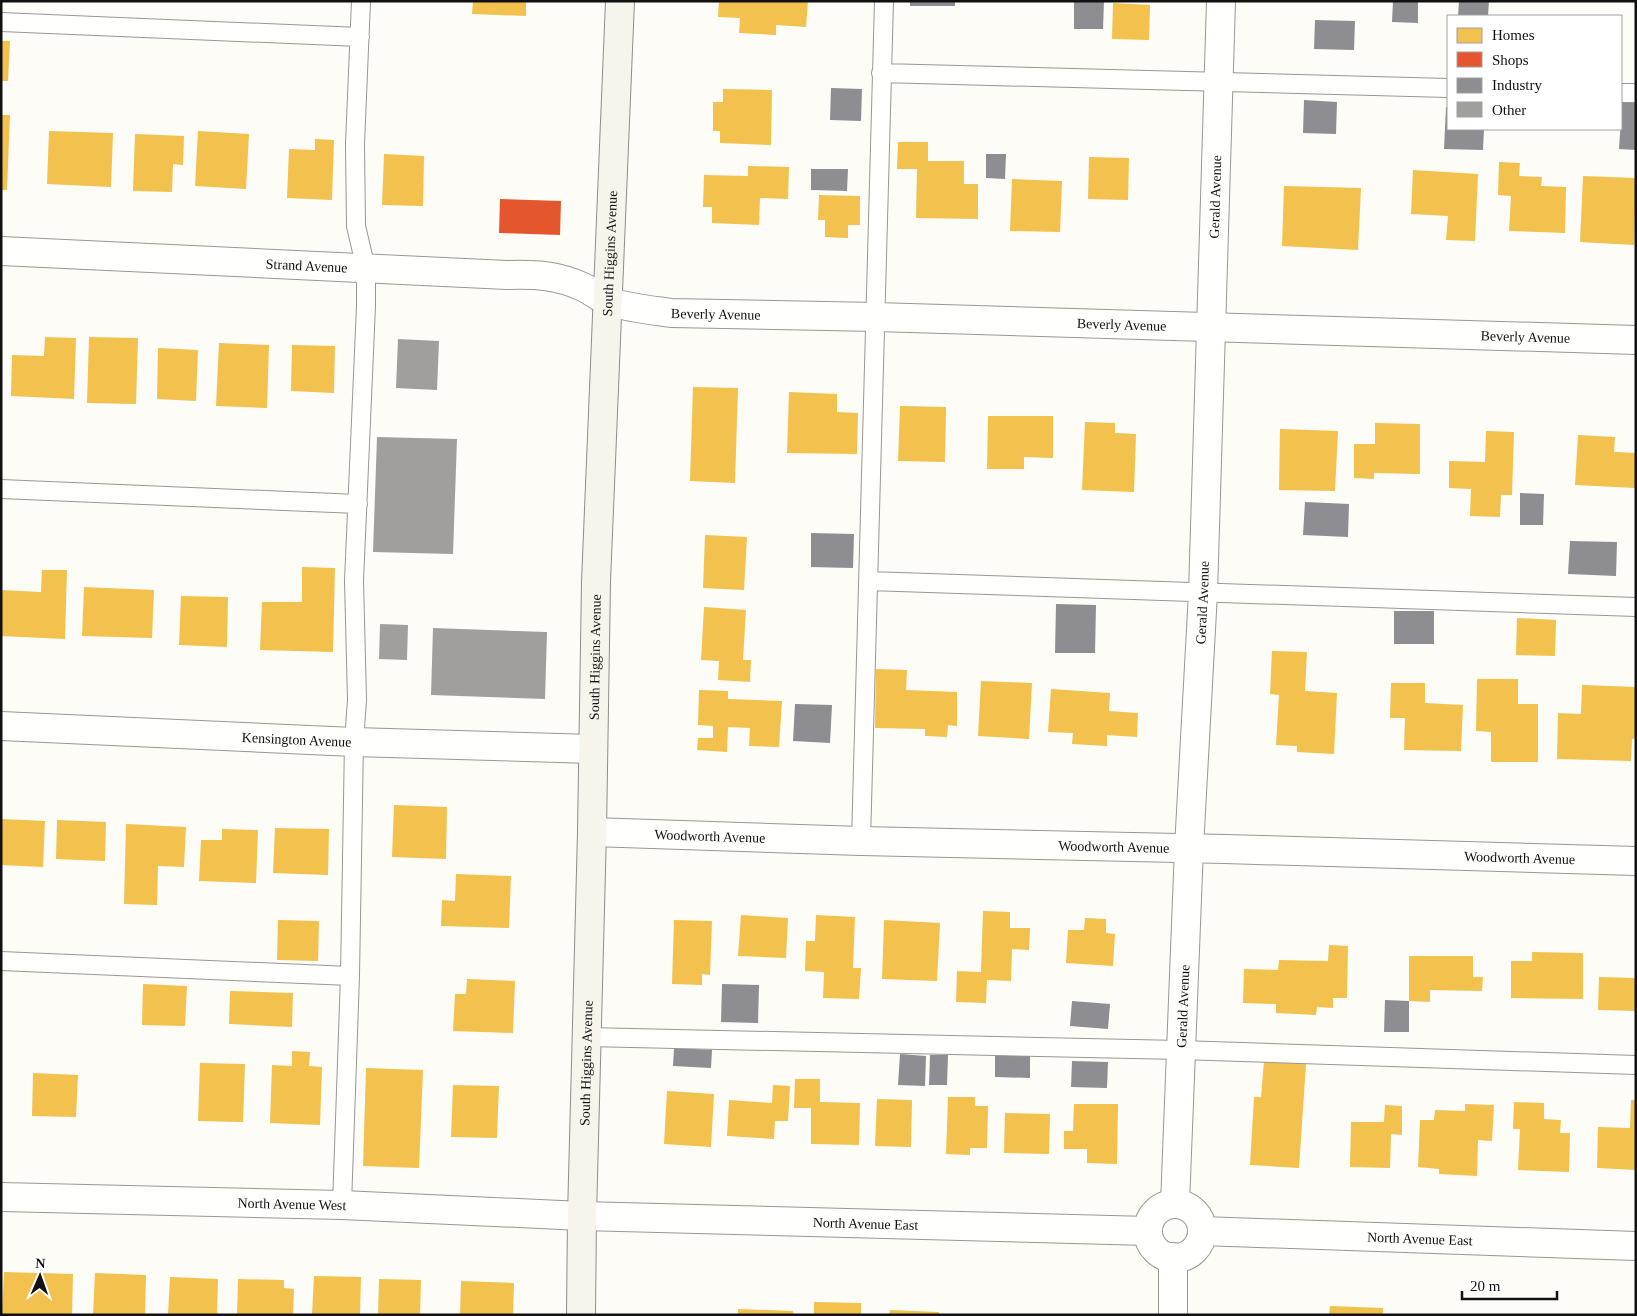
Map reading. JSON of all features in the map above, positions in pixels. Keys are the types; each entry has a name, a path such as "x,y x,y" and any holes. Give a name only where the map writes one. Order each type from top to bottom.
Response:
{"main road":[{"name":"South Higgins Avenue","path":"581,1315 596,582 620,1"}],"street":[{"name":"Gerald Avenue","path":"1175,1204 1189,848 1203,593 1221,1"},
{"name":"Strand Avenue","path":"1,251 366,269 507,275 535,274 560,278 608,301"},
{"name":"Beverly Avenue","path":"608,301 639,310 671,313 1211,326 1636,340"},
{"name":"Kensington Avenue","path":"1,726 354,742 593,749"},
{"name":"Woodworth Avenue","path":"592,832 861,841 1636,861"},
{"name":"North Avenue West","path":"1,1197 342,1205 582,1216"},
{"path":"1175,1204 1188,1207 1195,1212 1200,1219 1202,1231 1199,1243 1194,1250 1177,1258 1168,1257 1159,1252 1153,1246 1148,1231 1151,1219 1156,1211 1163,1206 1175,1204"},
{"name":"North Avenue East","path":"582,1216 1148,1231"},
{"name":"North Avenue East","path":"1202,1231 1636,1246"},
{"path":"1173,1257 1173,1315"}],"lane":[{"path":"342,1205 350,976 354,742 357,700 354,581 366,306 366,269 356,226 354,144 361,1"},
{"path":"861,841 884,1"},
{"path":"1,22 360,37"},
{"path":"881,73 1447,88"},
{"path":"1622,92 1636,93"},
{"path":"1,489 358,504"},
{"path":"869,581 1636,607"},
{"path":"1,962 350,976"},
{"path":"587,1037 1180,1050 1636,1065"}],"building: Homes":[{"path":"473,1 526,1 526,16 472,14"},
{"path":"719,1 808,1 806,27 776,25 776,35 739,33 740,18 718,17"},
{"path":"1113,3 1150,5 1149,40 1112,39"},
{"path":"1,41 10,41 8,81 1,81"},
{"path":"723,89 772,90 771,145 720,143 720,131 713,131 713,102 723,102"},
{"path":"1,115 10,115 7,190 1,190"},
{"path":"49,131 113,133 111,187 47,184"},
{"path":"198,131 249,134 246,189 195,186"},
{"path":"135,134 184,136 183,165 173,164 172,192 133,191"},
{"path":"315,139 334,140 332,200 287,198 289,149 315,150"},
{"path":"898,142 928,142 928,161 964,161 964,184 978,184 978,219 916,218 917,169 897,169"},
{"path":"384,154 424,156 423,206 382,205"},
{"path":"1089,157 1129,158 1128,200 1088,199"},
{"path":"1499,162 1520,163 1519,176 1542,177 1541,186 1566,187 1565,233 1509,231 1511,196 1498,195"},
{"path":"748,166 789,167 788,199 760,198 759,225 712,223 712,207 703,207 704,175 748,176"},
{"path":"1413,170 1478,174 1475,241 1446,240 1448,216 1411,214"},
{"path":"1583,176 1636,178 1634,245 1580,242"},
{"path":"1012,179 1062,181 1060,232 1010,231"},
{"path":"1284,186 1361,188 1358,250 1282,246"},
{"path":"819,195 860,196 860,225 848,225 848,238 825,237 825,220 818,220"},
{"path":"45,337 76,338 74,399 11,396 12,355 44,356"},
{"path":"89,337 138,338 136,404 87,403"},
{"path":"219,343 269,345 267,408 216,406"},
{"path":"292,345 335,346 334,393 291,391"},
{"path":"158,348 198,350 196,401 157,399"},
{"path":"693,387 738,388 735,483 690,481"},
{"path":"789,392 837,394 837,412 858,413 857,454 787,453"},
{"path":"900,406 946,407 945,462 898,461"},
{"path":"988,416 1053,416 1053,458 1024,457 1024,469 987,469"},
{"path":"1085,422 1115,423 1115,433 1136,434 1134,492 1082,490"},
{"path":"1375,423 1420,424 1420,474 1374,473 1374,479 1354,478 1354,444 1375,444"},
{"path":"1280,429 1338,431 1335,491 1279,490"},
{"path":"1486,431 1514,432 1512,495 1501,495 1500,517 1470,516 1471,489 1449,488 1449,461 1485,462"},
{"path":"1578,435 1615,437 1614,452 1636,453 1636,488 1575,485"},
{"path":"705,535 747,537 744,590 703,588"},
{"path":"302,567 335,568 333,652 260,650 262,602 302,602"},
{"path":"42,570 67,570 65,639 1,636 1,590 41,592"},
{"path":"84,587 154,590 152,638 82,636"},
{"path":"181,596 228,597 227,647 179,645"},
{"path":"704,607 746,610 743,660 751,660 750,682 718,680 719,661 701,660"},
{"path":"1517,618 1556,620 1555,656 1516,655"},
{"path":"1272,651 1307,652 1305,691 1337,693 1334,754 1297,752 1297,746 1276,745 1279,695 1270,694"},
{"path":"876,669 907,670 906,690 957,692 957,726 948,725 947,737 925,736 925,729 875,728"},
{"path":"1477,679 1518,679 1518,704 1538,704 1538,762 1491,762 1491,732 1476,731"},
{"path":"981,681 1032,683 1029,739 978,736"},
{"path":"1391,683 1425,683 1425,703 1463,705 1461,751 1404,750 1405,718 1390,718"},
{"path":"1582,685 1636,687 1636,739 1632,739 1631,761 1557,759 1558,713 1581,714"},
{"path":"1051,689 1110,693 1109,711 1138,713 1137,737 1107,735 1107,746 1072,744 1073,733 1048,732"},
{"path":"699,690 728,691 728,699 782,701 779,747 749,746 750,728 728,727 727,752 697,750 698,738 713,738 713,726 698,725"},
{"path":"394,805 447,807 446,859 392,857"},
{"path":"1,819 45,821 43,867 1,865"},
{"path":"57,820 106,822 105,861 56,859"},
{"path":"126,824 186,827 184,867 158,866 157,905 124,904"},
{"path":"275,828 329,829 328,875 273,873"},
{"path":"222,829 258,830 256,883 199,881 201,840 222,840"},
{"path":"456,874 511,876 509,928 441,926 442,900 455,901"},
{"path":"983,911 1010,912 1010,928 1030,928 1029,950 1012,949 1011,981 987,980 986,1003 956,1002 957,971 981,972"},
{"path":"741,915 788,918 786,958 738,956"},
{"path":"816,915 855,917 853,968 861,968 859,999 823,998 824,972 805,971 806,941 815,941"},
{"path":"1085,918 1106,919 1106,933 1115,934 1113,966 1066,963 1068,930 1084,930"},
{"path":"278,920 319,921 318,961 277,960"},
{"path":"674,920 712,921 710,975 702,974 702,985 672,984"},
{"path":"884,920 940,923 937,981 882,979"},
{"path":"1329,945 1348,946 1347,998 1333,998 1333,1008 1317,1007 1316,1015 1276,1013 1276,1004 1243,1003 1244,969 1278,970 1279,960 1328,961"},
{"path":"1532,952 1583,953 1583,999 1511,998 1511,961 1532,961"},
{"path":"1409,956 1473,956 1473,977 1483,977 1482,991 1430,990 1430,1002 1409,1001"},
{"path":"1599,977 1636,978 1636,1011 1598,1010"},
{"path":"467,979 515,981 513,1033 453,1031 455,994 466,994"},
{"path":"143,984 187,986 185,1026 142,1025"},
{"path":"230,991 293,993 292,1027 229,1024"},
{"path":"292,1051 310,1052 309,1066 322,1067 320,1125 270,1123 272,1065 292,1066"},
{"path":"1264,1061 1306,1064 1299,1168 1250,1165 1254,1097 1261,1097"},
{"path":"200,1063 245,1064 243,1122 198,1121"},
{"path":"366,1068 423,1070 419,1168 363,1166"},
{"path":"33,1073 78,1075 76,1117 32,1116"},
{"path":"795,1079 820,1079 820,1102 860,1103 859,1145 811,1144 811,1108 794,1108"},
{"path":"453,1085 499,1086 497,1138 451,1137"},
{"path":"773,1085 790,1086 788,1121 775,1121 774,1139 727,1136 729,1100 772,1103"},
{"path":"667,1091 714,1094 711,1147 664,1144"},
{"path":"948,1097 975,1097 975,1106 988,1106 987,1148 970,1148 970,1155 946,1154"},
{"path":"877,1099 912,1100 911,1147 875,1146"},
{"path":"1631,1100 1636,1100 1636,1170 1597,1168 1598,1127 1630,1128"},
{"path":"1514,1102 1544,1103 1544,1119 1561,1120 1560,1133 1570,1133 1569,1172 1518,1170 1520,1129 1513,1129"},
{"path":"1074,1104 1118,1104 1117,1164 1087,1163 1087,1149 1064,1149 1064,1131 1073,1131"},
{"path":"1465,1104 1494,1105 1492,1141 1478,1140 1477,1176 1439,1174 1439,1169 1418,1167 1420,1120 1434,1120 1435,1110 1465,1111"},
{"path":"1385,1105 1402,1106 1402,1135 1391,1134 1390,1168 1350,1167 1351,1122 1384,1122"},
{"path":"1005,1113 1050,1114 1049,1154 1004,1153"},
{"path":"4,1272 73,1274 72,1315 2,1315"},
{"path":"95,1273 146,1275 145,1315 93,1315"},
{"path":"314,1276 361,1277 360,1315 312,1315"},
{"path":"170,1277 218,1279 217,1315 168,1315"},
{"path":"238,1279 284,1280 284,1288 294,1289 293,1315 237,1315"},
{"path":"379,1279 421,1280 420,1315 378,1315"},
{"path":"461,1281 514,1283 513,1315 460,1315"},
{"path":"814,1302 861,1303 861,1315 814,1315"},
{"path":"1330,1306 1383,1308 1383,1315 1329,1315"},
{"path":"738,1309 793,1311 793,1315 738,1315"},
{"path":"890,1310 939,1312 939,1315 889,1315"}],"building: Shops":[{"path":"500,199 561,201 560,235 499,233"}],"building: Industry":[{"path":"910,1 955,1 955,6 910,6"},
{"path":"1074,1 1104,1 1103,29 1074,29"},
{"path":"1393,1 1418,1 1418,23 1392,22"},
{"path":"1459,1 1489,1 1488,15 1458,15"},
{"path":"1315,20 1355,21 1354,50 1314,49"},
{"path":"831,88 862,89 861,121 830,120"},
{"path":"1304,100 1337,102 1336,134 1303,133"},
{"path":"1622,102 1636,103 1636,150 1619,149 1620,130 1622,130"},
{"path":"1446,107 1447,130 1484,130 1483,150 1444,149"},
{"path":"986,154 1006,154 1005,179 986,178"},
{"path":"811,169 848,169 847,191 811,190"},
{"path":"1520,493 1544,494 1543,525 1520,525"},
{"path":"1305,502 1349,504 1348,537 1303,535"},
{"path":"811,533 854,534 853,568 811,567"},
{"path":"1570,541 1617,542 1616,576 1568,574"},
{"path":"1056,604 1096,605 1095,653 1055,653"},
{"path":"1394,611 1434,611 1434,644 1394,644"},
{"path":"795,704 832,705 830,743 793,741"},
{"path":"722,984 759,985 758,1023 721,1022"},
{"path":"1385,1000 1409,1001 1409,1032 1384,1032"},
{"path":"1072,1001 1110,1004 1108,1029 1070,1026"},
{"path":"674,1048 712,1050 711,1068 673,1066"},
{"path":"995,1053 1030,1054 1030,1078 995,1077"},
{"path":"900,1054 926,1056 925,1086 898,1085"},
{"path":"930,1055 948,1055 947,1085 929,1085"},
{"path":"1072,1061 1108,1062 1107,1088 1071,1087"}],"building: Other":[{"path":"398,339 439,341 437,390 396,388"},
{"path":"377,437 457,439 453,554 373,552"},
{"path":"380,624 408,625 407,660 379,659"},
{"path":"433,628 547,632 545,699 431,695"}]}
